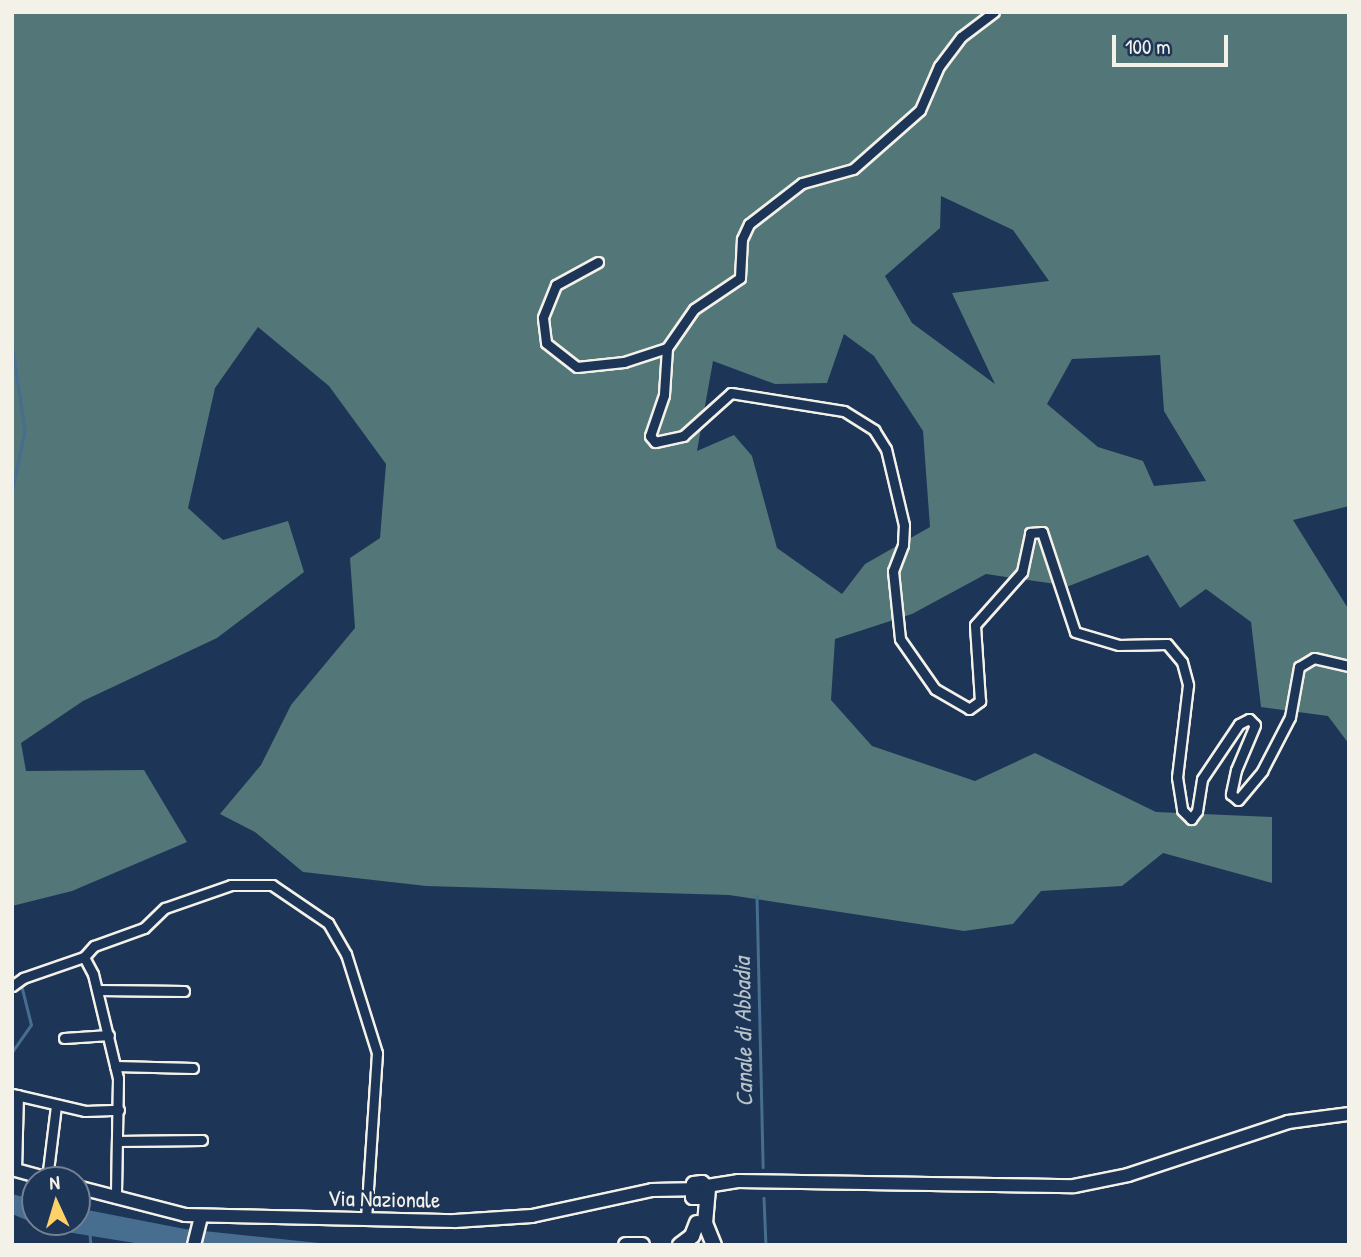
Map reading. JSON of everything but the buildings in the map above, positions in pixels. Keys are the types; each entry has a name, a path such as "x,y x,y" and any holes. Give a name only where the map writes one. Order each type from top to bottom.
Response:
{"main road":[{"name":"Via Nazionale","path":"91,1191 201,1217 511,1219 652,1190 700,1193 738,1181 1074,1186 1128,1175 1288,1122 1349,1114"},
{"path":"680,1245 692,1236 697,1223 700,1193"},
{"path":"700,1193 705,1223 714,1245"},
{"path":"194,1245 201,1217"},
{"path":"697,1223 701,1245"},
{"path":"626,1245 642,1245"}],"street":[{"path":"994,12 961,37 939,66 920,110 853,169 802,183 759,214 742,239 740,278 694,309 667,348 664,394 650,427 655,442 683,436 697,427 731,393 844,411 880,438 904,526 893,571 900,639 935,689 962,707 975,709 980,701 975,625 1022,572 1032,530 1042,532 1075,632 1119,645 1159,642 1172,646 1182,662 1188,685 1176,759 1186,817 1195,816 1202,779 1239,724 1249,719 1254,731 1236,770 1233,799 1238,800 1250,788 1290,717 1298,671 1304,662 1314,658 1349,666"},
{"path":"598,262 556,285 543,318 546,343 577,367 624,362 667,348"},
{"path":"12,986 83,957 94,946 144,928 175,903 240,883 272,885 290,893 328,923 346,954 377,1053 366,1219"},
{"path":"83,957 98,990 116,1066 116,1198"},
{"path":"98,990 184,991"},
{"path":"64,1038 109,1035"},
{"path":"116,1066 193,1069"},
{"path":"14,1169 15,1095 56,1105 118,1110"},
{"path":"51,1166 56,1105"},
{"path":"117,1141 202,1140"}],"green space":[{"path":"12,12 1349,12 1349,506 1293,520 1349,610 1349,744 1328,716 1261,707 1251,622 1206,589 1180,608 1148,555 1069,586 986,574 912,614 835,639 831,700 872,746 975,781 1035,753 1156,812 1272,817 1272,883 1163,853 1122,886 1041,891 1013,924 964,931 729,895 426,886 303,872 255,832 220,814 261,765 291,705 355,628 350,558 380,538 386,464 329,386 258,327 215,388 188,508 223,540 288,521 304,572 217,638 83,701 21,743 26,771 144,770 187,842 72,891 12,906","holes":["941,196 1013,230 1049,281 952,293 995,384 912,323 885,276 940,228","844,334 874,356 923,431 930,527 865,564 842,594 777,548 752,456 734,435 697,451 713,361 775,384 827,383","1160,355 1164,411 1206,481 1154,486 1143,461 1098,447 1047,404 1072,359"]}],"water":[{"path":"12,1194 21,1196 21,1218 12,1214"},
{"path":"91,1211 185,1229 339,1245 147,1245 91,1236"}],"waterway":[{"path":"12,343 25,431 12,493"},
{"name":"Canale di Abbadia","path":"757,896 763,1167"},
{"name":"Canale di Abbadia","path":"12,1052 31,1025 22,988"},
{"name":"Canale di Abbadia","path":"764,1198 766,1245"},
{"path":"90,1236 91,1245"}]}
